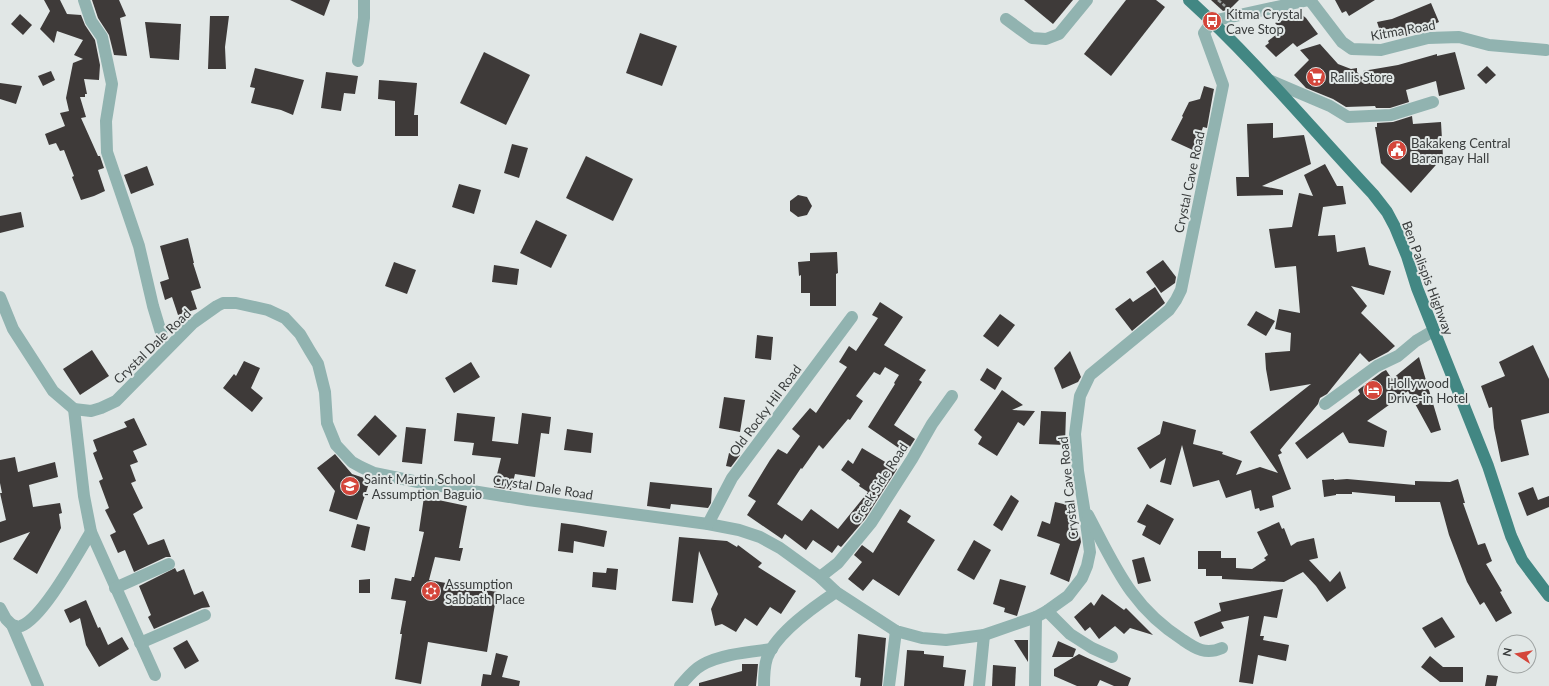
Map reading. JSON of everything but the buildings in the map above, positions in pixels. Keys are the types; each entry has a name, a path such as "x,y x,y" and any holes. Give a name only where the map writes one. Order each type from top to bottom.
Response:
{"main road":[{"name":"Ben Palispis Highway","path":"1189,0 1212,21 1269,80 1373,194 1387,212 1407,256 1433,331 1488,466 1511,536 1522,560 1549,596"}],"street":[{"path":"84,0 91,21 102,37 112,84 106,121 107,152 139,246 153,306 166,349"},
{"path":"358,61 364,18 364,0"},
{"path":"1006,19 1032,38 1046,39 1059,34 1087,0"},
{"name":"Kitma Road","path":"1212,21 1309,0 1342,42 1352,49 1381,50 1428,38 1459,37 1489,45 1548,53"},
{"name":"Crystal Cave Road","path":"836,592 896,631 922,638 946,640 984,634 1036,617 1068,596 1082,578 1088,566 1090,552 1078,471 1075,434 1080,396 1090,375 1169,310 1181,290 1223,85 1204,33 1212,21"},
{"path":"1269,80 1330,106 1348,118 1391,115 1433,102"},
{"path":"0,297 13,329 53,391 74,409 84,496 91,532 155,676"},
{"name":"Crystal Dale Road","path":"74,409 91,411 102,408 116,401 193,323 223,303 236,303 268,310 286,318 300,334 318,364 325,392 327,423 336,445 352,462 361,467 374,473 423,483 536,501 708,524 738,530 760,537 780,548 820,577 836,592"},
{"name":"Old Rocky Hil Road","path":"708,524 732,478 852,317"},
{"path":"1325,404 1377,366 1398,356 1416,341 1433,331"},
{"name":"Creek Side Road","path":"820,577 838,563 871,523 912,460 932,424 952,396"},
{"path":"1084,508 1118,574 1150,615 1173,634 1198,649 1214,652 1222,648"},
{"path":"12,625 19,627 42,609 91,532"},
{"path":"115,588 169,564"},
{"path":"764,686 767,658 780,638 797,621 819,603 836,592"},
{"path":"0,608 12,625 38,686"},
{"path":"1047,611 1070,634 1092,648 1112,657"},
{"path":"140,642 205,615"},
{"path":"1035,686 1036,617"},
{"path":"889,686 896,631"},
{"path":"979,686 984,634"},
{"path":"680,686 692,672 710,661 744,653 772,650"}],"place":[{"name":"Kitma Crystal Cave Stop","path":"1212,21"},
{"name":"Rallis Store","path":"1316,77"},
{"name":"Bakakeng Central Barangay Hall","path":"1397,150"},
{"name":"Hollywood Drive-in Hotel","path":"1373,390"},
{"name":"Saint Martin School - Assumption Baguio","path":"350,486"},
{"name":"Assumption Sabbath Place","path":"431,591"}]}
